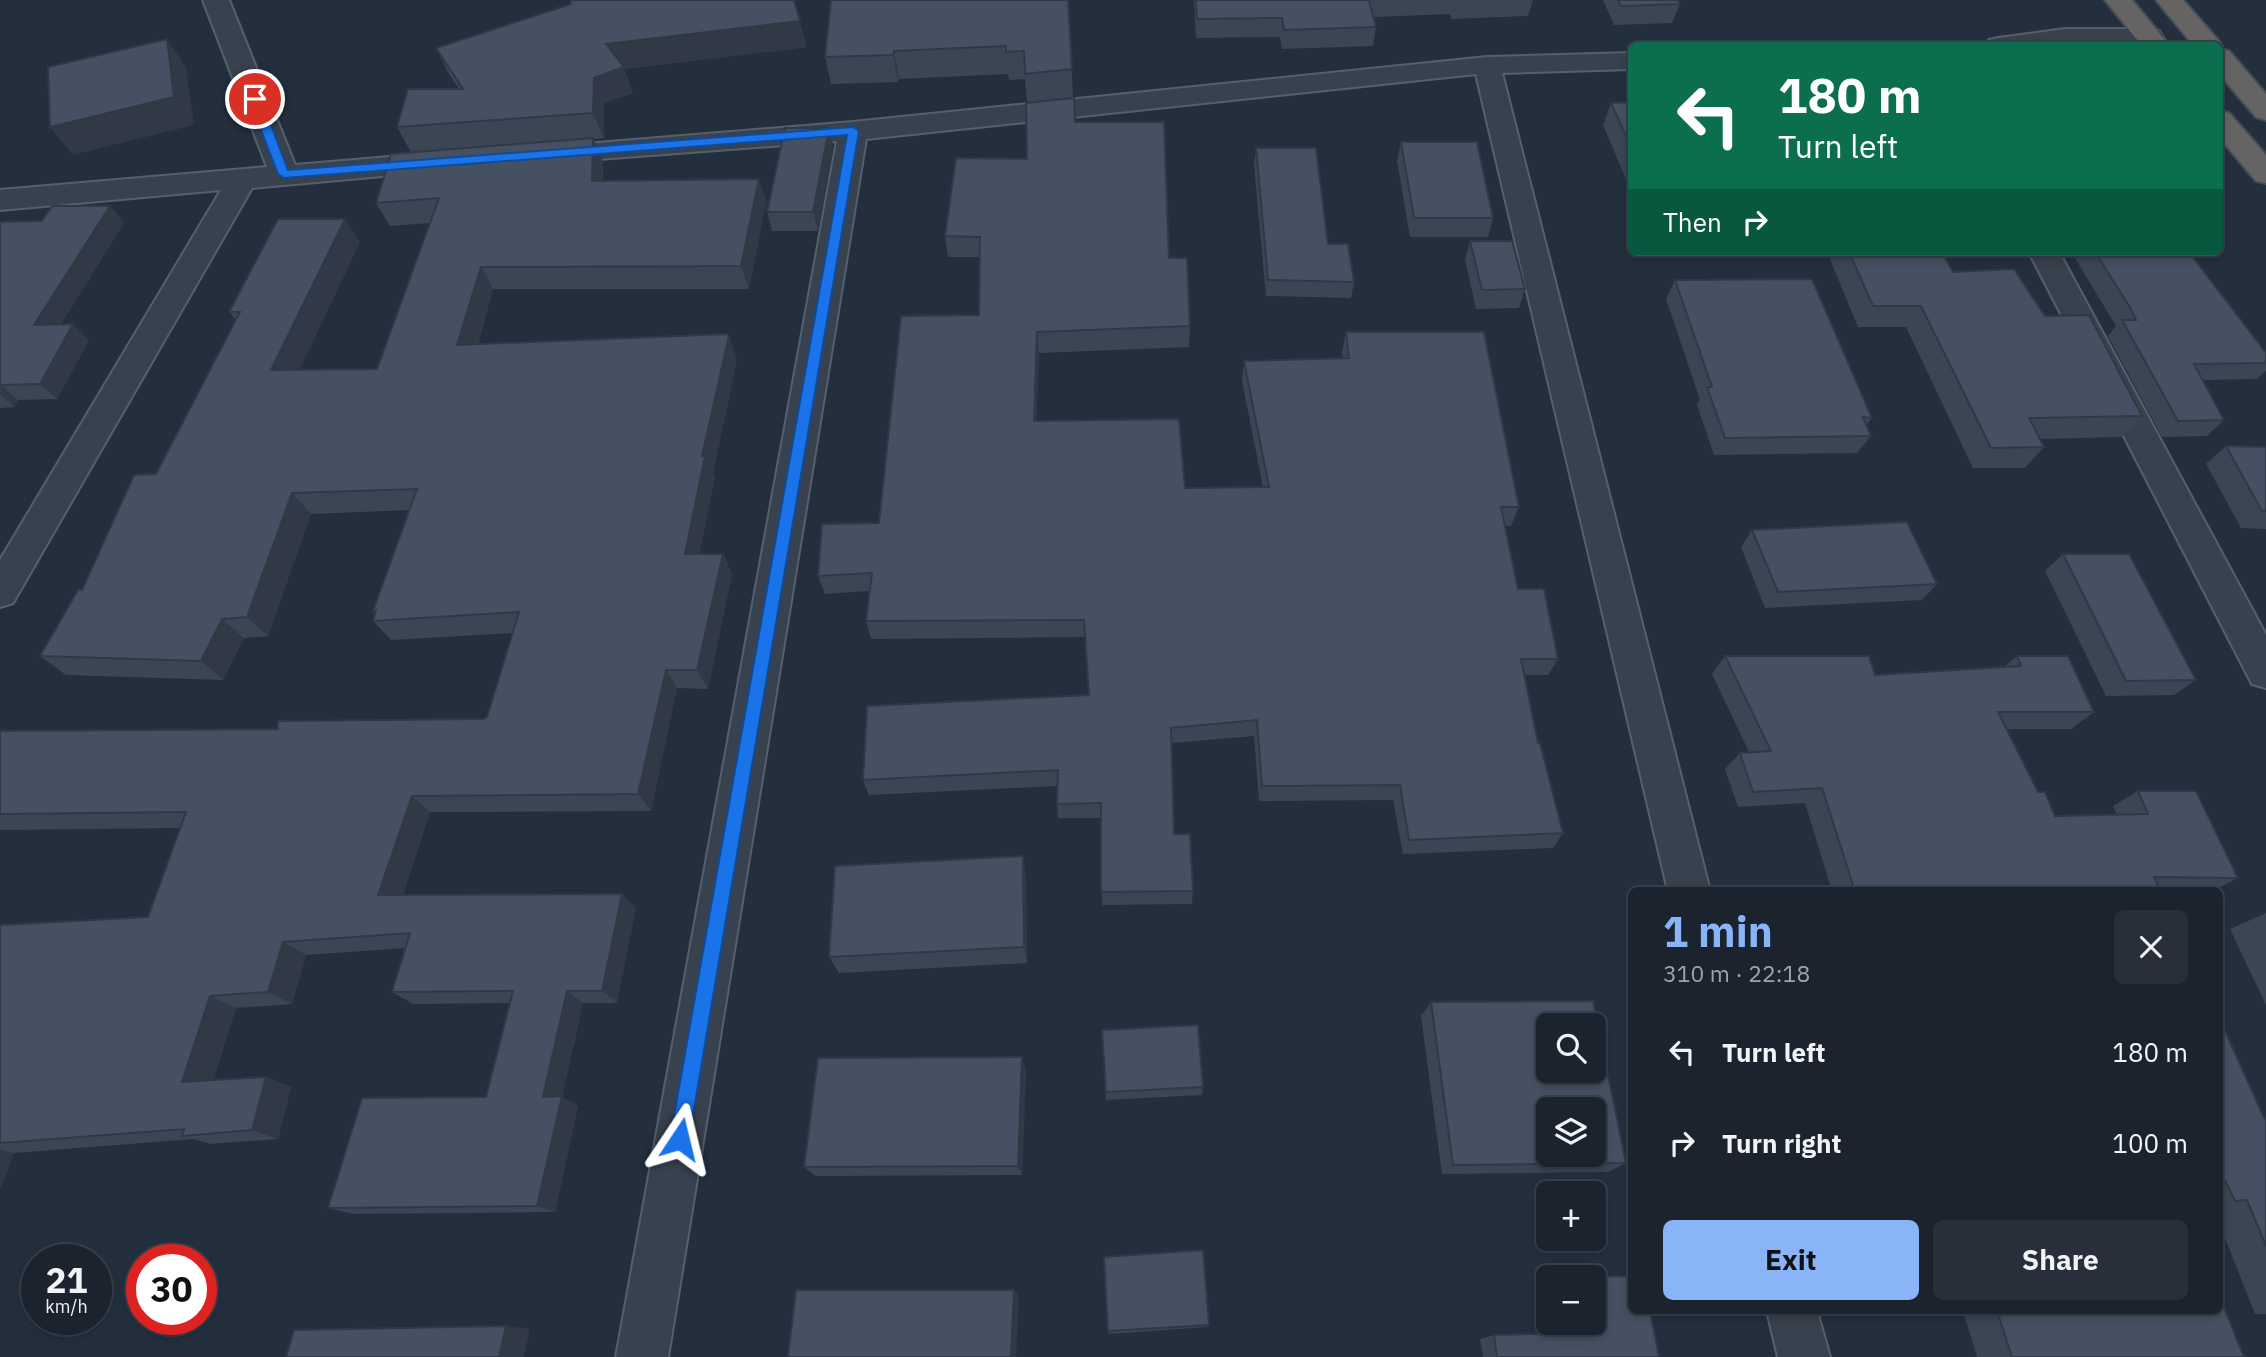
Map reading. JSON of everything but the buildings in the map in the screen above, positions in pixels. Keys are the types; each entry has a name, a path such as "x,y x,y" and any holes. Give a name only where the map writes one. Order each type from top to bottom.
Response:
{"highway":[{"path":"2118,0 2153,41"},
{"path":"2169,0 2206,42"},
{"path":"2223,62 2266,111"},
{"path":"2223,124 2266,174"}],"street":[{"path":"216,0 284,174"},
{"path":"2028,42 2065,37 2153,41"},
{"path":"520,156 853,131 1487,65 1628,61"},
{"path":"1487,65 1688,887"},
{"path":"642,1357 853,131"},
{"path":"0,200 465,160"},
{"path":"0,592 243,178"},
{"path":"2046,256 2266,672"},
{"path":"1793,1314 1804,1357"}],"route":[{"path":"255,99 284,174 853,131 680,1139"}]}
